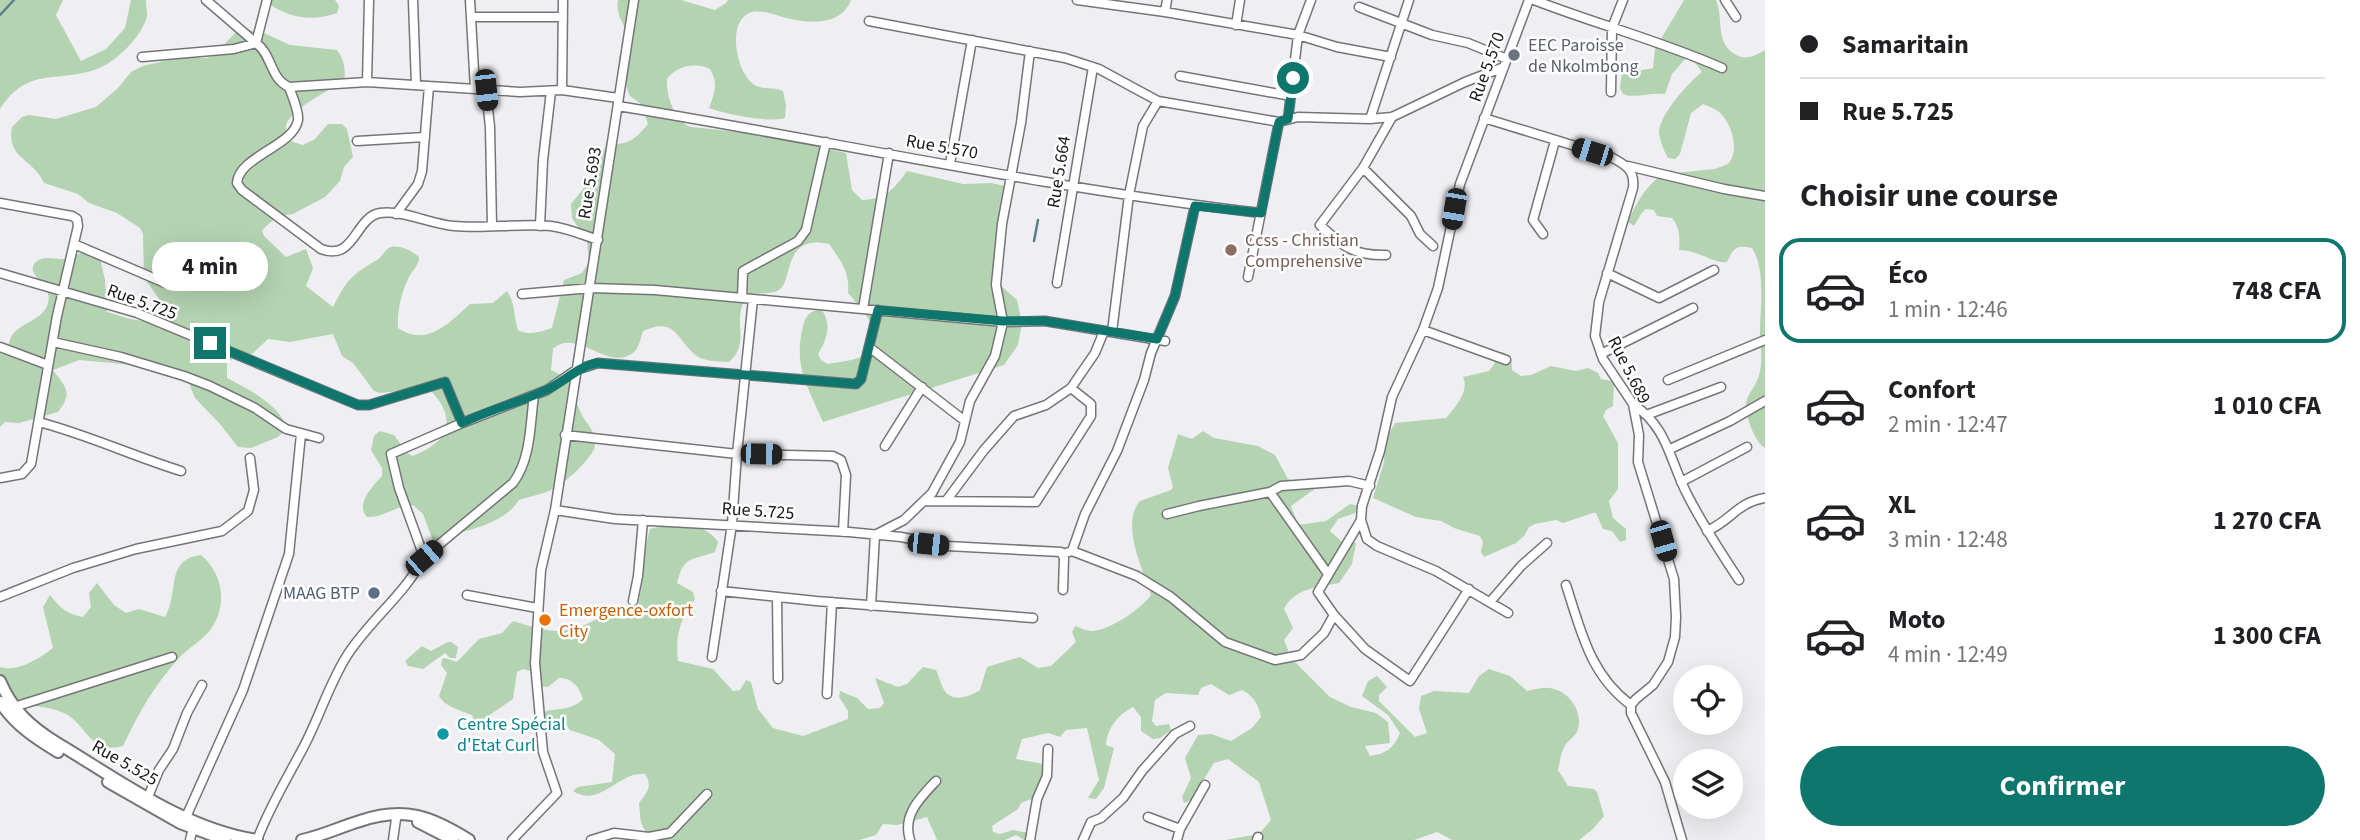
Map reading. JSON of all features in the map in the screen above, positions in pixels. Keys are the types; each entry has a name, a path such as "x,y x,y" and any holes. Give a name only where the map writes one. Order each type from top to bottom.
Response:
{"street":[{"path":"206,0 263,49 280,82 289,87 298,116 292,132 239,174 237,183 242,190 321,249 328,252 341,250 373,215 396,214 431,223 473,227 553,226 598,240"},
{"path":"256,43 267,0"},
{"path":"367,82 369,0"},
{"path":"413,0 415,85"},
{"path":"470,0 475,89"},
{"path":"562,90 564,0"},
{"name":"Rue 5.693","path":"576,370 591,288 634,0"},
{"path":"1077,0 1298,35 1337,47 1391,57"},
{"path":"1165,12 1167,0"},
{"path":"1236,25 1240,0"},
{"path":"1288,119 1298,35 1311,0"},
{"path":"1370,119 1409,0"},
{"path":"1531,0 1679,49 1722,68"},
{"name":"Rue 5.570","path":"1328,574 1361,520 1362,506 1370,486 1392,397 1423,330 1438,288 1460,184 1531,0"},
{"path":"1611,92 1612,28 1623,0"},
{"path":"1725,0 1737,18"},
{"path":"1359,7 1432,35 1468,43 1506,63"},
{"path":"471,17 563,17"},
{"path":"869,21 1065,58 1093,67 1158,101 1279,122 1308,117 1392,117 1506,63"},
{"path":"950,164 972,40"},
{"path":"142,57 234,49 256,43"},
{"path":"871,606 875,535 904,520 932,494 960,442 970,401 995,356 1003,321 996,285 1002,224 1021,124 1030,51"},
{"name":"Rue 5.664","path":"1057,283 1093,67"},
{"path":"1180,76 1291,96"},
{"name":"Rue 5.570","path":"289,87 367,82 486,90 562,90 1011,176 1195,206 1261,213"},
{"path":"396,214 418,184 422,171 429,86"},
{"path":"486,90 490,127 492,226"},
{"path":"540,226 540,191 551,91"},
{"path":"946,501 984,450 1014,416 1046,405 1072,388 1108,331 1129,195 1143,126 1158,101"},
{"path":"1386,254 1350,251 1320,225 1363,168 1392,117"},
{"path":"1484,118 1611,157 1628,166 1765,196"},
{"path":"1248,277 1279,122"},
{"path":"357,141 425,137"},
{"path":"1543,234 1533,220 1555,141"},
{"path":"742,298 743,271 798,241 806,230 826,142"},
{"path":"863,309 889,153"},
{"name":"Rue 5.689","path":"1628,166 1634,180 1633,188 1599,302 1595,336 1601,354 1633,404 1639,435 1638,463 1674,579 1676,617 1675,637 1668,662 1653,685 1631,705"},
{"path":"1363,168 1411,216 1420,234 1433,246"},
{"path":"0,203 75,217 78,226 62,292 29,468 22,474 0,478"},
{"path":"1063,590 1067,553 1116,451 1161,340 1175,296 1195,206"},
{"path":"74,244 165,283"},
{"path":"1607,273 1659,298 1714,270"},
{"path":"0,274 62,292"},
{"path":"522,294 591,288 655,290 1003,321 1045,321 1161,340"},
{"name":"Rue 5.725","path":"62,292 137,313 358,405 369,405 445,382 462,423"},
{"path":"712,657 732,524 753,299"},
{"path":"1601,354 1693,308"},
{"path":"424,558 398,488 391,454 534,395 559,383 576,370 597,363 853,384 861,379 878,310"},
{"path":"1423,330 1506,360"},
{"path":"1668,380 1765,340"},
{"path":"53,342 121,357 210,386 255,408 286,429 319,438"},
{"path":"0,347 48,365"},
{"path":"869,347 965,421"},
{"path":"512,840 557,793 543,751 535,663 537,608 576,370"},
{"path":"885,446 922,387"},
{"path":"1648,414 1721,387"},
{"path":"925,501 1031,502 1040,498 1091,416 1090,404 1072,388"},
{"path":"257,840 275,796 302,750 346,656 368,626 403,588 424,558 519,475 526,457 534,395"},
{"path":"1670,449 1765,401"},
{"path":"1633,404 1648,414 1664,436 1681,482 1707,531 1740,580"},
{"path":"39,422 86,435 146,460 181,471"},
{"path":"186,817 243,690 289,554 301,434"},
{"path":"565,435 737,454 833,456 841,460 846,475 843,532"},
{"path":"1681,482 1747,447"},
{"path":"0,597 73,568 136,549 222,531 248,511 254,490 250,458"},
{"path":"1167,514 1270,492 1281,486 1349,481 1370,486"},
{"path":"1270,492 1328,574 1318,592 1334,615 1365,649 1410,681 1469,589"},
{"path":"1707,531 1725,523 1747,502 1765,498"},
{"name":"Rue 5.725","path":"555,510 643,520 901,537 928,544 1067,553 1137,576 1171,597 1225,642 1275,660 1301,655 1324,633 1334,615"},
{"path":"633,601 643,520"},
{"path":"901,537 904,520"},
{"path":"1361,520 1367,539 1377,546 1436,571 1508,613"},
{"path":"1490,602 1521,566 1547,543"},
{"path":"1566,585 1588,655 1616,695 1631,705 1631,713 1665,782 1682,840"},
{"path":"721,591 832,603 1033,618"},
{"path":"467,595 537,608"},
{"path":"777,597 778,679"},
{"path":"827,694 832,603"},
{"path":"14,707 172,657"},
{"name":"Rue 5.525","path":"0,681 14,707 40,733 186,817 227,834 257,840"},
{"path":"148,797 202,685"},
{"name":"Rue 5.525","path":"0,702 12,719 36,740 151,807 191,834 225,840"},
{"path":"1083,840 1091,822 1100,819 1123,798 1142,771 1175,734 1189,726"},
{"path":"1031,840 1037,799 1047,775 1048,749"},
{"path":"910,840 907,822 919,799 936,780"},
{"path":"1178,840 1180,829 1205,785"},
{"path":"591,840 614,833 649,837 670,833 707,794"},
{"path":"302,840 373,817 396,813 434,820 469,840"},
{"path":"1148,817 1180,829"},
{"path":"328,840 362,827 396,819 429,826 453,840"},
{"path":"393,840 396,819"}],"green space":[{"path":"0,0 63,0 56,15 81,61 106,49 125,28 131,0 146,0 147,16 133,42 108,63 91,71 30,82 10,96 0,109"},
{"path":"268,0 335,0 339,6 337,13 310,18 277,9 269,4"},
{"path":"618,0 681,0 715,10 728,0 851,0 841,14 818,22 759,12 749,13 742,18 738,26 736,47 742,69 753,84 783,91 785,118 747,117 709,108 715,89 714,79 710,69 699,66 681,68 667,79 672,107 680,120 691,127 758,134 846,153 852,190 862,200 877,198 888,192 907,171 963,184 992,183 1004,186 996,234 995,275 1000,285 1017,300 1022,323 1018,345 1004,365 823,422 801,368 800,344 806,318 817,310 822,310 825,316 827,332 818,354 827,364 857,358 871,351 876,344 876,335 867,317 848,293 846,273 829,244 813,243 803,246 791,261 782,287 777,291 753,294 743,303 739,348 729,362 700,358 676,333 663,326 643,331 635,351 625,357 615,358 572,343 562,343 553,349 551,370 565,378 572,386 582,415 594,435 595,445 590,456 555,488 519,500 512,509 492,522 433,541 423,514 413,505 367,517 363,507 367,495 382,476 382,468 371,450 374,436 380,431 394,435 412,456 435,444 442,436 446,428 444,409 428,388 380,393 374,391 353,363 342,356 333,334 290,342 268,339 252,354 232,359 227,364 227,378 271,405 286,429 278,437 251,448 238,447 195,398 187,378 177,369 79,360 53,370 67,394 58,412 19,423 5,422 0,427 0,346 9,348 13,334 43,312 49,298 34,272 33,268 38,260 67,259 86,249 99,254 105,280 107,312 147,321 159,317 163,305 144,277 143,234 140,228 117,213 89,203 78,194 44,183 13,146 12,127 22,117 29,115 56,119 96,107 118,88 131,72 143,66 177,58 213,56 238,30 264,33 290,45 337,50 344,65 344,82 302,107 289,120 286,130 290,141 303,145 315,139 328,124 342,124 347,129 353,157 344,167 340,181 325,197 293,214 278,216 262,230 264,236 286,257 306,249 313,268 306,286 333,307 350,279 379,259 389,248 400,247 419,257 400,302 398,328 419,335 428,334 446,325 470,304 493,303 507,291 518,330 526,333 539,332 552,328 564,280 582,273 589,262 587,241 572,218 571,204 584,188 595,185 596,171 606,145 630,141 648,124 641,104 630,96 620,70 619,56 630,47 630,41 618,13"},
{"path":"1684,0 1716,0 1722,36 1727,48 1733,53 1749,57 1765,50 1765,448 1751,428 1746,404 1758,379 1761,363 1761,276 1752,248 1739,247 1727,262 1717,261 1679,250 1679,233 1675,222 1672,218 1657,216 1654,210 1646,209 1634,226 1628,222 1645,191 1664,174 1672,170 1675,173 1715,169 1728,164 1733,153 1732,133 1727,121 1719,112 1703,104 1691,113 1680,154 1675,159 1668,158 1663,148 1659,131 1665,116 1683,90 1702,72 1693,60 1686,58 1672,74 1665,94 1627,95 1623,94 1620,88 1622,74 1653,68 1655,49"},
{"path":"1502,352 1511,356 1512,370 1521,376 1531,375 1551,366 1576,371 1588,368 1598,373 1601,379 1614,384 1613,406 1606,410 1603,416 1618,443 1618,489 1609,501 1613,518 1626,529 1626,540 1620,542 1612,531 1603,529 1596,513 1593,513 1563,523 1556,520 1535,524 1529,527 1516,543 1484,557 1480,536 1441,521 1416,517 1373,498 1384,462 1385,441 1395,423 1446,418 1463,393 1463,377 1489,371 1495,363 1495,354"},
{"path":"1203,431 1214,438 1258,446 1275,455 1288,479 1316,488 1291,506 1298,525 1326,521 1350,504 1359,506 1355,513 1338,519 1330,531 1342,542 1356,543 1352,564 1339,583 1315,587 1288,602 1284,609 1293,628 1284,640 1291,658 1330,697 1351,707 1376,713 1388,722 1390,743 1365,746 1370,756 1389,749 1400,733 1388,715 1362,696 1368,681 1377,676 1387,687 1379,695 1379,701 1415,737 1427,733 1419,709 1421,696 1434,691 1469,693 1479,676 1489,669 1510,676 1527,691 1555,689 1568,697 1579,717 1577,732 1564,747 1558,770 1568,786 1594,789 1597,792 1604,816 1593,829 1579,840 1452,840 1437,832 1414,840 1225,840 1259,834 1271,820 1259,782 1228,759 1214,763 1191,800 1184,803 1182,797 1191,778 1185,758 1198,735 1211,734 1231,741 1252,728 1261,717 1255,701 1246,692 1242,690 1229,695 1211,684 1201,688 1198,695 1166,693 1155,700 1152,721 1156,726 1169,724 1171,730 1160,738 1153,739 1141,731 1141,717 1133,707 1119,718 1111,727 1107,739 1106,745 1114,748 1104,788 1096,799 1088,798 1099,780 1087,728 1066,730 1060,737 1048,733 1022,739 1016,759 1043,764 1044,778 1034,798 1021,803 1018,809 992,826 993,832 1000,834 1013,830 1033,834 1036,840 1024,840 1016,835 1005,840 937,840 927,817 897,825 883,824 876,835 859,840 655,840 643,828 641,820 639,803 649,785 645,774 633,775 589,796 573,791 578,787 612,782 615,754 599,740 570,730 562,719 542,720 541,713 568,708 583,699 572,681 559,678 548,687 540,686 536,673 523,669 517,672 513,699 475,725 472,715 449,706 439,696 447,673 441,665 442,659 457,662 479,639 502,633 513,621 540,629 560,631 581,627 606,614 623,619 633,617 640,599 650,529 678,524 705,530 718,542 715,552 690,560 680,574 677,583 693,592 695,599 680,628 678,661 713,669 733,691 740,690 746,680 751,682 758,709 773,728 803,736 848,719 848,711 839,697 840,691 857,698 868,709 880,708 884,703 875,678 898,687 907,684 923,667 936,670 943,688 951,696 960,698 971,695 980,690 987,667 1020,657 1038,668 1051,666 1076,642 1072,632 1075,626 1091,631 1107,627 1132,613 1146,601 1151,595 1135,547 1132,522 1134,511 1140,501 1173,487 1168,468 1178,434 1192,439"},
{"path":"201,555 214,571 221,590 220,610 216,620 208,633 174,663 161,680 140,712 123,746 112,748 96,743 72,718 57,710 9,704 0,686 0,667 21,666 53,648 43,607 50,595 64,610 83,617 91,607 89,593 97,583 114,605 126,613 139,609 165,617 177,570 189,558"},
{"path":"448,642 458,647 456,658 450,658 445,653 423,669 408,666 405,661 422,646 431,651"}],"waterway":[{"path":"0,15 14,0"},
{"path":"1034,241 1038,220"}],"place":[{"name":"EEC Paroisse de Nkolmbong","path":"1514,55"},
{"name":"Ccss - Christian Comprehensive","path":"1231,250"},
{"name":"MAAG BTP","path":"374,593"},
{"name":"Emergence-oxfort City","path":"545,620"},
{"name":"Centre Spécial d'Etat Curl","path":"443,734"}],"route":[{"path":"210,343 358,405 369,405 445,382 462,423 547,390 576,370 597,363 856,384 861,379 878,310 1003,321 1045,321 1157,339 1175,296 1195,206 1261,213 1279,122 1288,119 1293,78"}]}
